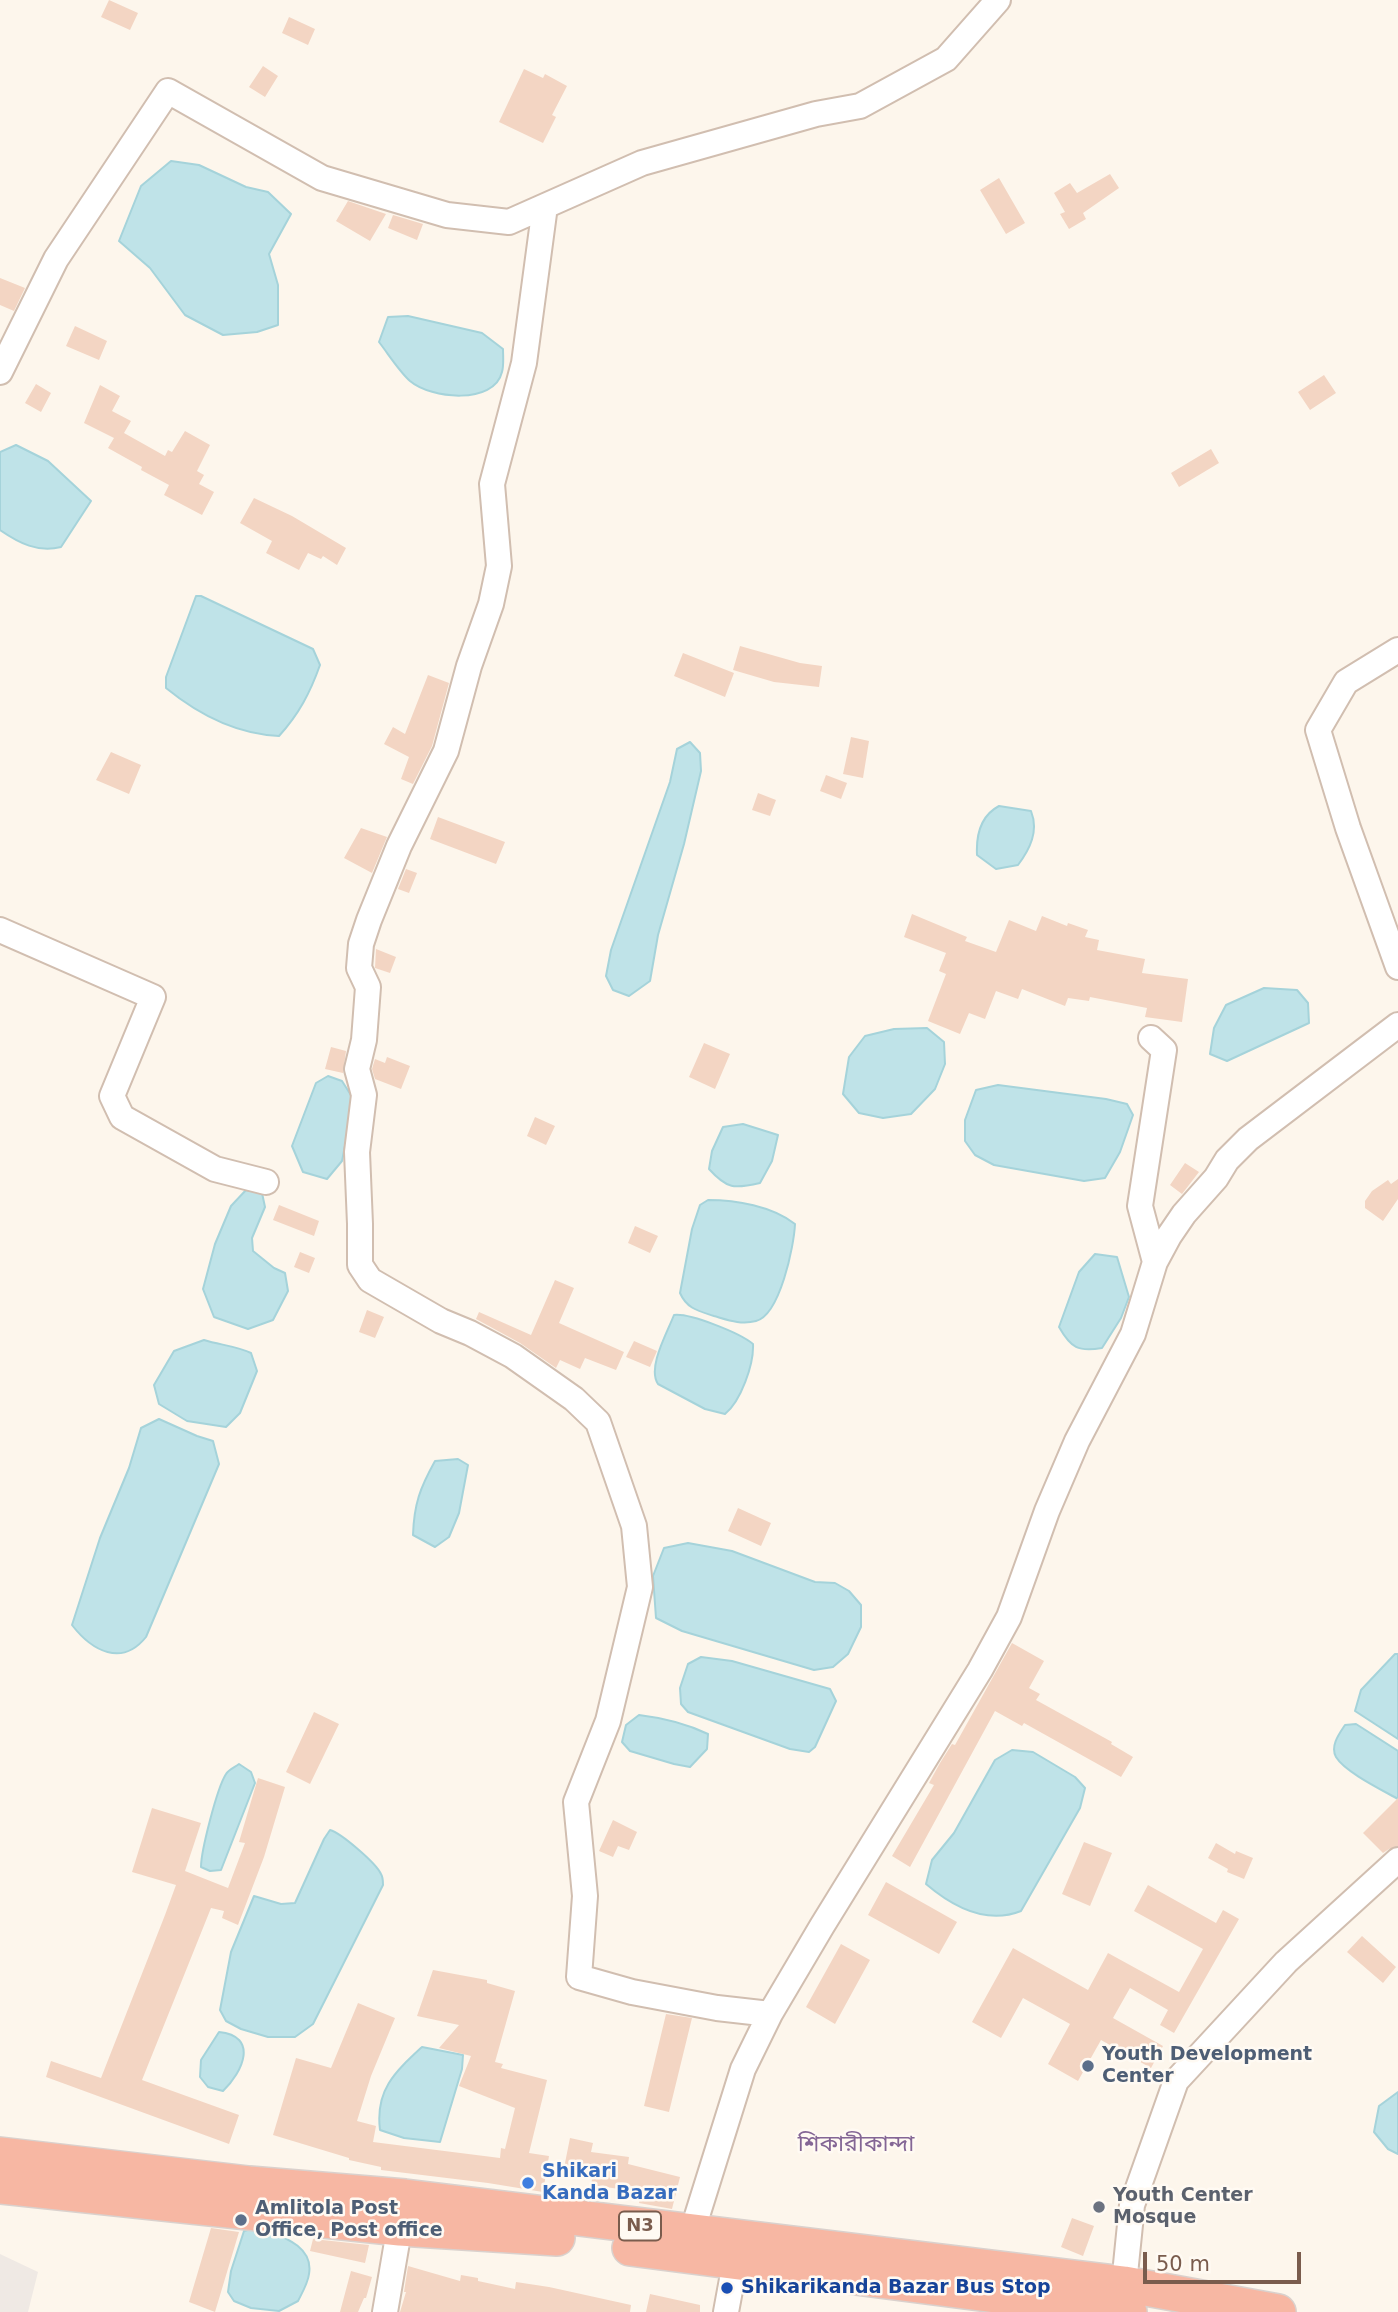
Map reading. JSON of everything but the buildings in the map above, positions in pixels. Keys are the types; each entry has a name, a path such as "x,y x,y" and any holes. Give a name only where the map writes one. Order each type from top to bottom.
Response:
{"highway":[{"name":"N3","path":"0,2155 250,2184 556,2238 735,2263 1278,2312"},
{"name":"N3","path":"0,2186 692,2232 1127,2298"}],"street":[{"path":"0,372 56,259 168,91 322,178 447,215 509,222 642,163 816,114 860,106 946,59 998,0"},
{"path":"545,206 524,363 492,484 499,566 491,604 469,666 446,751 398,846 362,944 359,968 368,986 364,1040 357,1069 364,1095 357,1152 360,1265 370,1280 441,1321 513,1356 575,1399 598,1422 634,1526 640,1587 608,1721 576,1802 585,1896 579,1977 632,1992 717,2008 770,2014"},
{"path":"1398,650 1346,682 1318,730 1348,828 1398,967"},
{"path":"0,930 153,997 112,1096 122,1117 215,1169 266,1182"},
{"path":"692,2232 743,2069 770,2014 980,1670 1009,1617 1046,1511 1077,1440 1133,1334 1155,1262 1184,1214 1216,1178 1227,1160 1248,1139 1398,1025"},
{"path":"1151,1038 1164,1050 1140,1206 1155,1262"},
{"path":"1127,2298 1132,2205 1176,2081 1286,1962 1398,1860"},
{"path":"385,2312 402,2212"},
{"path":"726,2312 735,2263"}],"shaded area":[{"path":"0,2254 38,2272 28,2312 0,2312"}],"water":[{"path":"171,161 199,165 246,187 268,192 291,214 269,254 278,285 278,325 257,332 223,335 185,315 150,268 119,241 141,186"},
{"path":"408,316 482,333 503,349 503,369 497,383 487,390 461,396 432,392 410,381 379,342 388,317"},
{"path":"16,445 48,461 91,501 61,547 44,549 29,546 0,530 0,452"},
{"path":"196,596 313,649 320,665 308,694 279,736 233,727 205,715 166,688 166,677"},
{"path":"690,742 700,753 701,771 684,844 658,935 650,981 629,996 613,990 606,976 611,950 670,782 677,749"},
{"path":"999,806 1031,811 1034,833 1018,865 996,869 977,855 977,848 983,821"},
{"path":"1264,988 1297,990 1308,1003 1309,1023 1227,1061 1210,1054 1214,1028 1226,1005"},
{"path":"927,1028 944,1042 945,1064 935,1089 911,1114 883,1118 859,1113 843,1094 849,1057 865,1036 894,1029"},
{"path":"328,1076 342,1081 354,1100 342,1161 327,1179 303,1172 292,1146 316,1083"},
{"path":"998,1085 1127,1104 1133,1115 1120,1152 1105,1178 1084,1181 994,1165 975,1155 965,1141 965,1120 976,1090"},
{"path":"743,1124 778,1135 772,1161 760,1183 732,1186 709,1169 712,1151 723,1127"},
{"path":"246,1190 262,1193 265,1207 252,1238 253,1251 274,1268 285,1273 288,1291 273,1320 248,1329 214,1317 203,1289 215,1244 231,1206"},
{"path":"708,1200 753,1205 776,1213 795,1224 789,1263 779,1293 765,1316 756,1321 735,1322 703,1313 690,1306 680,1293 692,1229 700,1205"},
{"path":"1095,1254 1117,1257 1129,1297 1121,1318 1102,1348 1081,1349 1067,1340 1059,1327 1079,1272"},
{"path":"674,1315 715,1325 753,1344 745,1382 725,1414 705,1409 658,1384 655,1377 656,1360"},
{"path":"204,1340 251,1353 257,1371 240,1413 226,1427 187,1421 159,1404 154,1385 174,1351"},
{"path":"159,1419 213,1441 219,1464 146,1637 127,1651 108,1652 89,1642 72,1625 100,1538 129,1468 141,1428"},
{"path":"458,1459 468,1465 459,1513 449,1537 435,1547 413,1535 416,1505 435,1461"},
{"path":"688,1543 732,1551 815,1582 835,1583 849,1591 861,1605 861,1627 848,1654 833,1667 814,1670 682,1631 656,1618 653,1576 664,1548"},
{"path":"1398,1654 1398,1739 1355,1711 1361,1690"},
{"path":"701,1657 732,1661 830,1689 836,1701 815,1747 809,1752 790,1749 688,1712 681,1704 680,1688 688,1664"},
{"path":"639,1715 674,1722 708,1734 707,1749 690,1767 630,1751 622,1742 626,1725"},
{"path":"1356,1724 1398,1751 1398,1799 1355,1775 1336,1757 1335,1744 1340,1732 1345,1725"},
{"path":"1012,1750 1033,1752 1075,1777 1085,1788 1080,1808 1021,1911 1008,1915 983,1915 947,1900 926,1884 932,1860 954,1833 995,1760"},
{"path":"239,1764 251,1772 255,1783 221,1870 210,1871 201,1867 210,1820 226,1774"},
{"path":"330,1830 350,1842 378,1869 383,1885 313,2024 295,2037 268,2037 241,2029 226,2021 220,2010 231,1952 254,1896 281,1904 295,1903"},
{"path":"219,2032 239,2040 244,2056 236,2074 223,2091 208,2087 200,2077 201,2060"},
{"path":"422,2047 463,2055 462,2069 440,2142 404,2138 380,2130 381,2104 389,2083"},
{"path":"1398,2092 1398,2154 1388,2149 1374,2132 1379,2106"},
{"path":"259,2227 294,2243 306,2256 309,2264 307,2281 298,2301 279,2311 251,2308 234,2301 228,2292 231,2271 244,2231"}],"place":[{"name":"Youth Development Center","path":"1088,2066"},
{"name":"Shikari Kanda Bazar","path":"528,2183"},
{"name":"Youth Center Mosque","path":"1099,2207"},
{"name":"Amlitola Post Office, Post office","path":"241,2220"},
{"name":"Shikarikanda Bazar Bus Stop","path":"727,2288"}],"district":[{"name":"শিকারীকান্দা","path":"856,2145"}]}
